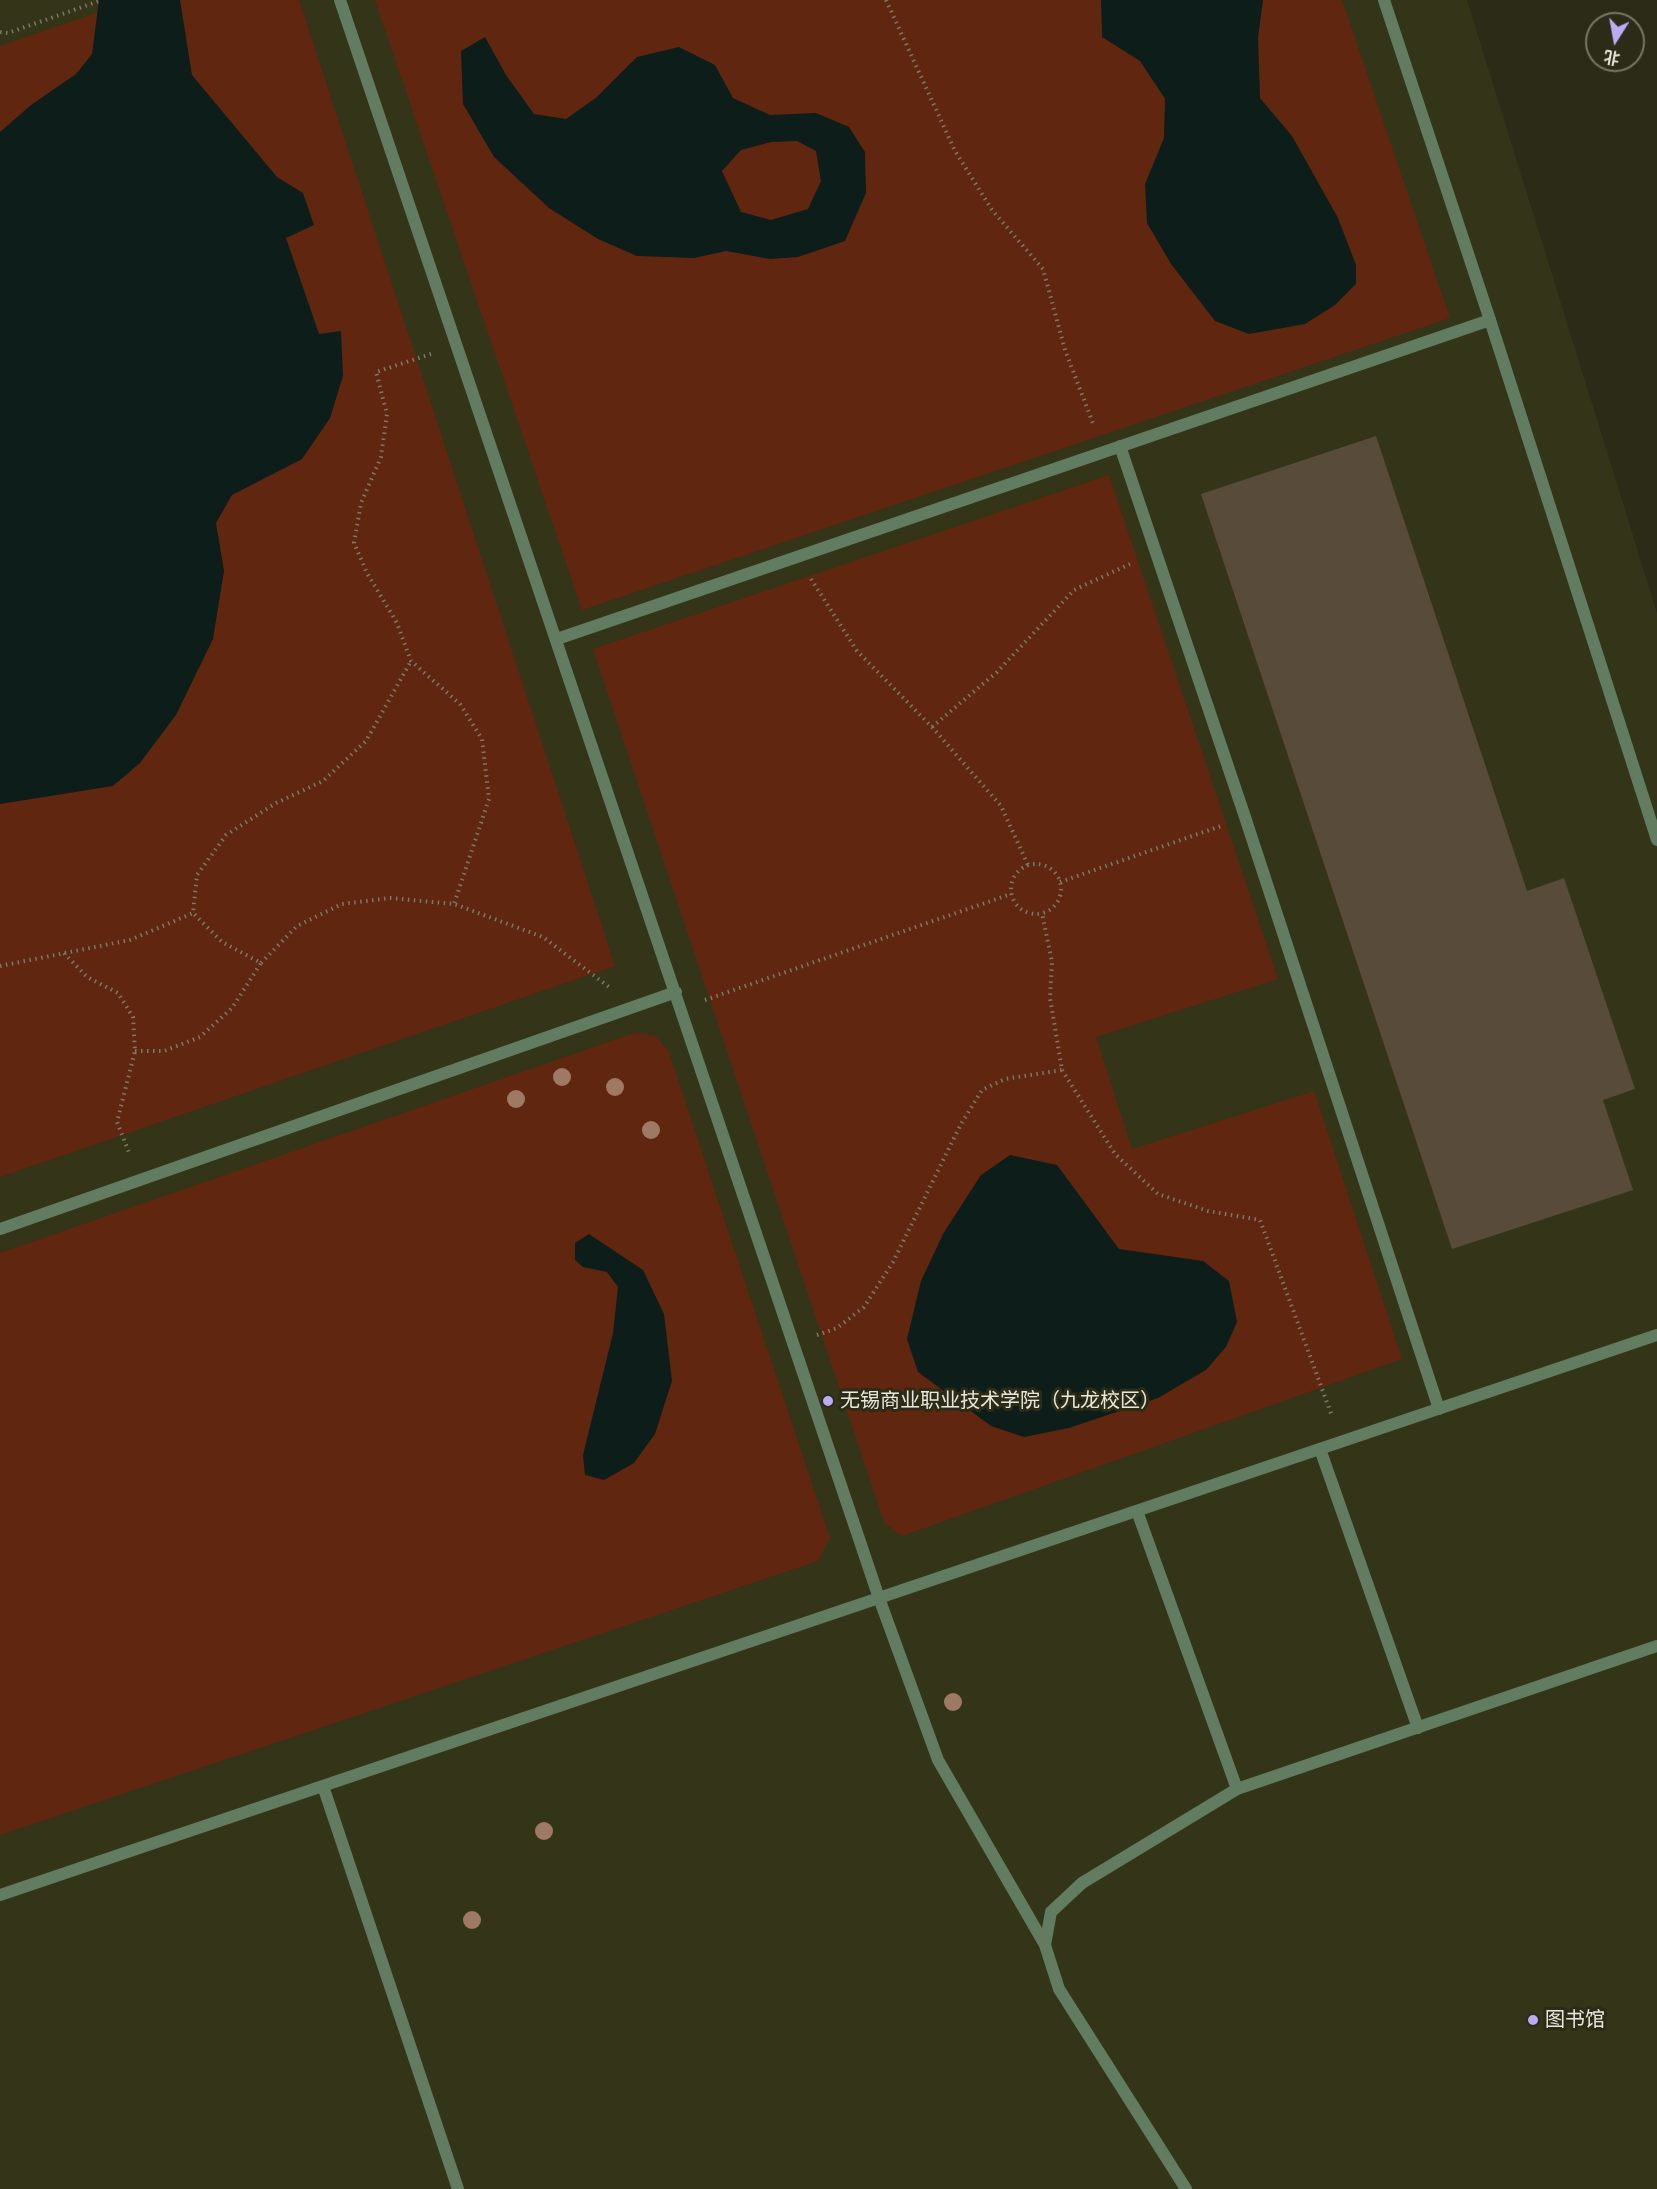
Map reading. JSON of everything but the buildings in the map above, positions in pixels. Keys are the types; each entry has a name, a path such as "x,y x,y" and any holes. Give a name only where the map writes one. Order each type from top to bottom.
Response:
{"street":[{"path":"340,0 879,1598 938,1760 1045,1945 1059,1989 1186,2189"},
{"path":"1384,0 1490,320 1657,840"},
{"path":"556,639 1490,320"},
{"path":"1120,446 1245,817 1439,1409"},
{"path":"0,1229 676,992"},
{"path":"0,1895 1657,1335"},
{"path":"1320,1449 1418,1728"},
{"path":"1137,1511 1237,1789"},
{"path":"1045,1945 1052,1912 1083,1883 1237,1789 1657,1646"},
{"path":"323,1786 458,2189"}],"path":[{"path":"0,32 8,33 102,0"},
{"path":"886,0 955,151 992,210 1043,268 1065,350 1103,452"},
{"path":"454,904 489,799 482,739 460,704 411,661 397,623 367,573 354,543 362,503 381,457 387,414 376,372 457,346"},
{"path":"932,727 997,672 1074,590 1156,552"},
{"path":"797,556 857,651 932,727 1001,806 1028,865"},
{"path":"193,913 197,875 226,835 276,803 323,781 366,741 411,661"},
{"path":"1060,882 1245,817"},
{"path":"1028,865 1045,866 1056,874 1060,882 1061,890 1056,904 1042,914 1023,910 1011,894 1014,878 1028,865"},
{"path":"681,1007 1011,894"},
{"path":"135,1051 164,1051 200,1037 232,1008 261,963 297,926 342,904 390,898 454,904 543,937 635,1006"},
{"path":"0,966 130,940 193,913"},
{"path":"193,913 222,942 261,963"},
{"path":"1042,914 1053,962 1050,998 1062,1070 1115,1154 1158,1194 1208,1211 1260,1220 1341,1442"},
{"path":"63,953 87,977 118,993 133,1017 135,1051 117,1122 139,1180"},
{"path":"794,1344 837,1328 864,1307 893,1262 961,1124 982,1090 1005,1079 1062,1070"}],"shaded area":[{"name":"无锡商业职业技术学院（九龙校区）","path":"0,0 1467,0 1657,613 1657,2189 0,2189"},
{"path":"99,0 180,0 192,75 277,177 303,193 314,225 286,238 319,334 341,331 343,376 330,418 302,459 232,495 216,523 224,571 213,639 176,715 140,763 113,786 0,804 0,132 31,105 76,74 92,54"},
{"path":"134,0 299,0 615,966 0,1177 0,46"},
{"path":"375,0 1342,0 1450,318 582,610"},
{"path":"1101,0 1263,0 1258,38 1260,98 1292,136 1338,218 1356,265 1356,284 1335,305 1305,324 1249,334 1215,321 1171,264 1147,223 1145,184 1164,138 1165,99 1140,61 1102,37"},
{"path":"485,37 506,75 534,114 566,119 597,97 637,57 679,47 715,65 733,98 770,115 816,113 849,127 865,152 866,193 845,241 798,257 770,259 726,251 694,258 637,256 598,239 549,208 494,157 463,104 461,51","holes":["797,141 816,151 821,181 808,209 771,220 741,212 722,171 741,150 771,142"]},
{"path":"1109,475 1278,979 1096,1037 1132,1149 1314,1091 1402,1359 902,1536 884,1522 593,649"},
{"path":"634,1033 655,1036 668,1050 830,1538 818,1561 0,1835 0,1253"},
{"path":"1010,1155 1057,1165 1119,1249 1203,1261 1229,1281 1237,1322 1226,1347 1206,1370 1158,1398 1069,1428 1024,1437 991,1426 918,1372 907,1339 921,1281 943,1234 981,1175"},
{"path":"589,1234 643,1270 664,1314 672,1381 655,1434 634,1463 604,1480 585,1475 583,1455 613,1333 618,1287 607,1272 583,1267 575,1260 575,1243"}],"place":[{"name":"无锡商业职业技术学院（九龙校区）","path":"828,1401"},
{"name":"图书馆","path":"1533,2020"}]}
